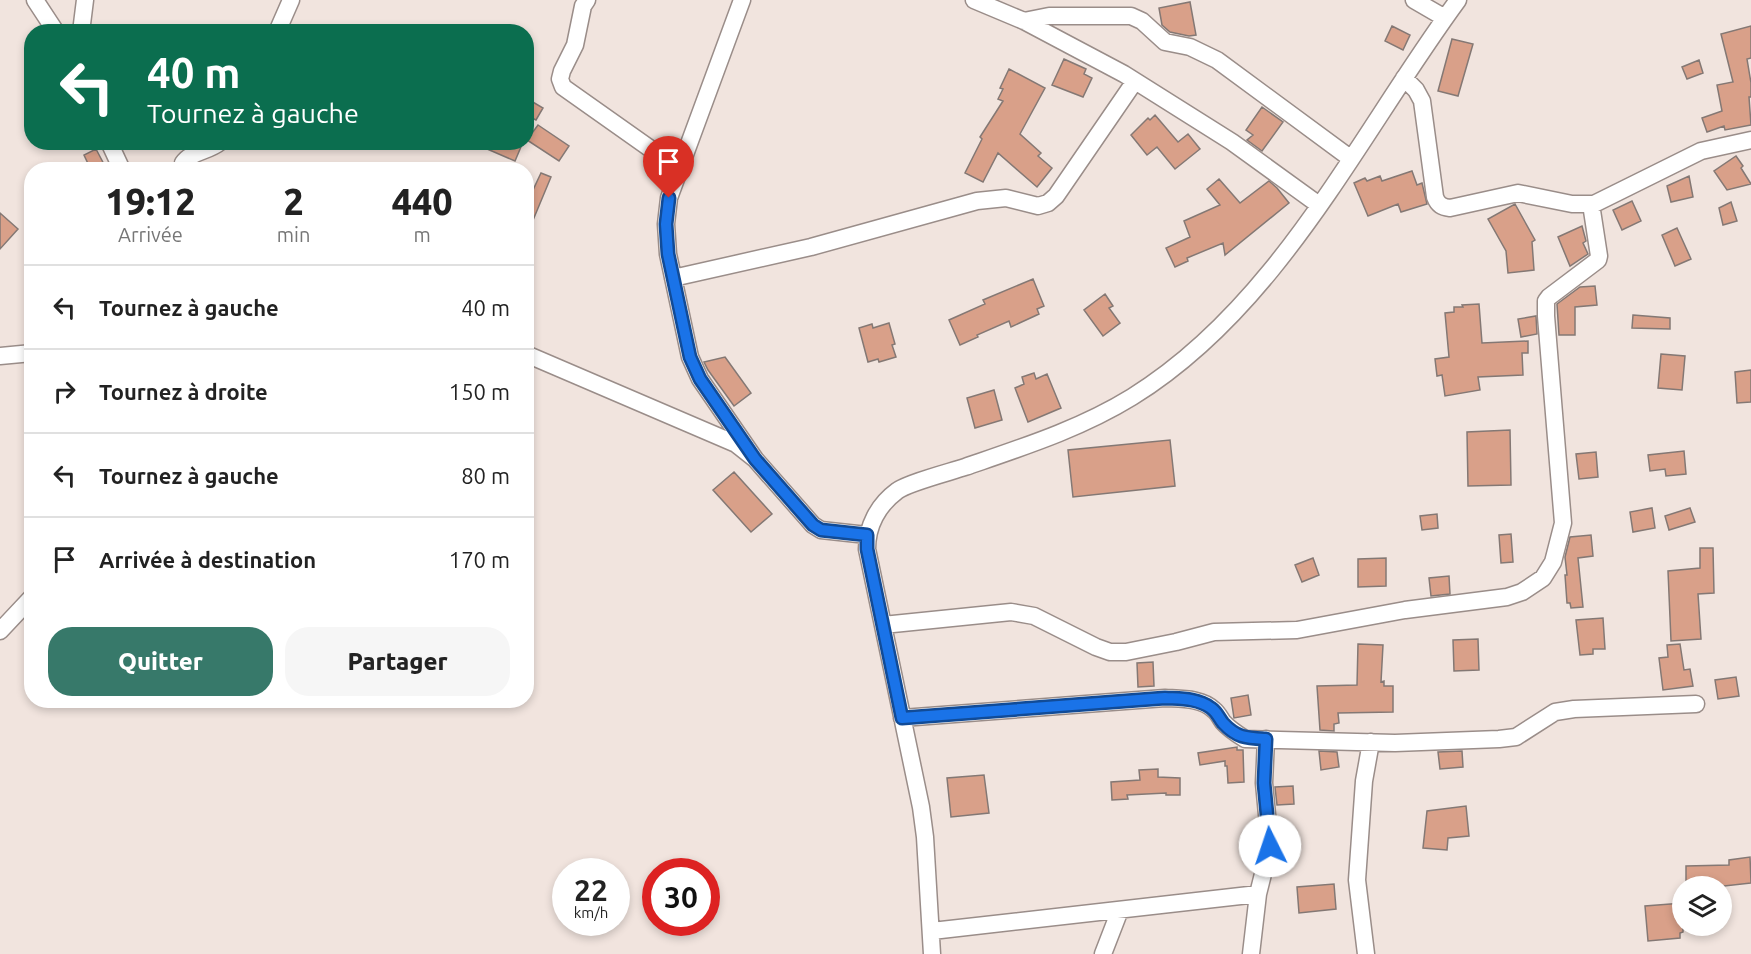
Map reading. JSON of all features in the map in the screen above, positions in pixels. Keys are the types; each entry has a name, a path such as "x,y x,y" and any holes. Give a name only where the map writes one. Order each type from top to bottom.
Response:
{"street":[{"path":"35,0 51,24"},
{"path":"82,24 85,0"},
{"path":"280,24 291,0"},
{"path":"587,0 583,6 575,45 562,70 560,79 563,87 679,169"},
{"path":"742,0 669,198 666,224 668,254 690,357 700,379 755,459 813,525 821,530 867,535"},
{"path":"974,0 1024,21 1135,81 1232,142 1319,205"},
{"path":"1414,0 1445,18"},
{"path":"932,954 925,837 867,549 867,535 875,516 898,490 1042,441 1104,415 1147,388 1189,356 1233,313 1284,255 1458,0"},
{"path":"1024,21 1049,16 1131,16 1138,18 1165,42 1190,47 1217,60 1350,158"},
{"path":"1404,78 1416,90 1422,101 1435,197 1438,204 1450,208 1518,193 1562,203 1591,204 1607,199 1701,151 1751,140"},
{"path":"674,278 811,247 977,201 1006,198 1038,206 1048,203 1056,196 1135,81"},
{"path":"184,162 187,158 207,150"},
{"path":"883,625 1011,612 1035,616 1110,652 1126,651 1214,632 1297,630 1405,610 1507,597 1536,584 1543,578 1552,562 1563,523 1545,316 1546,301 1598,260 1591,204"},
{"path":"0,356 24,354"},
{"path":"534,357 736,444 755,459"},
{"path":"0,631 24,606"},
{"path":"902,718 1165,698 1191,700 1214,710 1223,723 1245,739 1417,742 1516,737 1555,712 1696,704"},
{"path":"1251,954 1258,894 1270,846 1264,783 1266,739"},
{"path":"1366,954 1357,880 1364,781 1371,742"},
{"path":"932,931 1258,894"},
{"path":"1103,954 1120,910"}],"building":[{"path":"1190,2 1196,35 1170,32 1162,25 1159,8"},
{"path":"1392,26 1410,35 1403,50 1385,41"},
{"path":"1751,26 1751,58 1747,59 1751,83 1751,97 1749,97 1751,125 1725,130 1724,126 1707,132 1702,118 1722,111 1717,85 1733,82 1721,34"},
{"path":"1452,39 1473,44 1458,96 1438,91"},
{"path":"1064,59 1086,69 1084,74 1092,78 1083,97 1052,85"},
{"path":"1699,60 1703,73 1687,79 1682,67"},
{"path":"1009,69 1045,88 1020,134 1041,153 1038,156 1052,168 1037,187 998,153 983,182 965,173 982,139 980,137 1003,101 998,99 1003,89 1000,88"},
{"path":"534,103 543,108 536,120 534,119"},
{"path":"1262,107 1283,122 1262,151 1247,140 1253,135 1246,130"},
{"path":"1155,115 1178,142 1188,134 1200,149 1175,169 1157,147 1147,155 1131,135 1148,118 1150,120"},
{"path":"538,125 569,146 559,161 534,145 534,130"},
{"path":"97,150 103,162 87,162 84,155"},
{"path":"490,150 520,150 515,161"},
{"path":"1736,156 1751,184 1727,190 1714,171"},
{"path":"1412,171 1417,185 1422,183 1427,204 1401,212 1398,204 1368,216 1354,183 1365,178 1367,181 1380,176 1382,181"},
{"path":"541,173 551,177 534,218 534,188"},
{"path":"1689,176 1693,197 1671,202 1667,186"},
{"path":"1219,179 1240,203 1269,181 1289,203 1225,255 1223,243 1187,258 1188,261 1175,267 1166,248 1190,237 1184,221 1220,205 1207,189"},
{"path":"1632,201 1641,221 1622,230 1613,210"},
{"path":"1731,202 1737,221 1723,225 1719,208"},
{"path":"1515,204 1535,240 1532,242 1534,270 1508,273 1506,251 1488,219"},
{"path":"0,213 18,229 0,249"},
{"path":"1582,226 1586,241 1583,243 1588,254 1570,266 1558,237"},
{"path":"1677,228 1691,259 1675,266 1662,235"},
{"path":"1033,279 1044,306 1037,309 1039,314 1011,327 1009,321 960,345 949,320 985,304 983,300"},
{"path":"1595,286 1597,305 1575,307 1575,335 1559,335 1557,304 1580,287"},
{"path":"1105,294 1113,306 1109,308 1120,323 1103,336 1084,310"},
{"path":"1479,304 1482,343 1528,341 1528,353 1522,353 1523,375 1478,377 1480,390 1445,396 1442,375 1437,376 1435,359 1449,357 1445,313 1454,312 1454,307"},
{"path":"1633,315 1670,318 1670,329 1632,328"},
{"path":"1536,316 1537,334 1521,337 1518,319"},
{"path":"889,323 896,357 879,362 878,359 868,362 859,328 872,324 873,328"},
{"path":"1661,354 1685,356 1682,390 1658,388"},
{"path":"725,357 751,393 734,406 704,362"},
{"path":"1751,370 1751,402 1737,403 1735,372"},
{"path":"1034,373 1036,379 1047,374 1061,408 1028,422 1015,388 1024,384 1022,377"},
{"path":"994,390 1002,420 975,428 967,398"},
{"path":"1510,430 1511,485 1468,486 1467,432"},
{"path":"1170,440 1175,486 1073,497 1068,450"},
{"path":"1684,451 1686,474 1666,476 1665,469 1650,471 1648,455"},
{"path":"1596,452 1598,477 1579,479 1576,454"},
{"path":"734,472 772,514 751,532 713,490"},
{"path":"1652,508 1655,528 1633,532 1630,512"},
{"path":"1690,508 1695,522 1669,530 1665,516"},
{"path":"1437,514 1438,528 1422,530 1420,516"},
{"path":"1511,534 1513,562 1501,563 1499,535"},
{"path":"1591,535 1593,556 1578,558 1583,607 1571,608 1570,603 1567,603 1565,575 1567,575 1565,557 1570,537"},
{"path":"1700,548 1713,548 1714,593 1698,594 1701,639 1671,641 1668,571 1700,568"},
{"path":"1313,558 1319,575 1302,582 1295,565"},
{"path":"1386,558 1386,586 1358,587 1358,559"},
{"path":"1449,576 1450,594 1431,596 1429,578"},
{"path":"1603,618 1605,649 1593,649 1593,654 1580,655 1576,620"},
{"path":"1478,639 1479,670 1454,671 1453,640"},
{"path":"1358,644 1383,645 1381,682 1384,681 1384,686 1393,686 1393,712 1338,713 1339,723 1334,724 1334,731 1320,730 1317,686 1357,685"},
{"path":"1680,644 1684,670 1690,669 1693,686 1663,690 1659,658 1668,657 1667,645"},
{"path":"1153,662 1154,686 1138,687 1137,663"},
{"path":"1736,677 1739,696 1718,699 1715,680"},
{"path":"1248,695 1251,715 1234,718 1231,698"},
{"path":"1237,747 1237,750 1243,750 1244,782 1228,783 1225,761 1200,765 1198,753"},
{"path":"1319,751 1337,752 1339,767 1321,770"},
{"path":"1462,751 1463,767 1440,769 1438,752"},
{"path":"1158,769 1158,777 1180,778 1180,795 1166,795 1166,793 1127,795 1128,799 1112,800 1111,782 1140,780 1139,770"},
{"path":"984,775 989,813 951,817 947,778"},
{"path":"1293,786 1294,804 1277,805 1275,787"},
{"path":"1466,806 1469,836 1448,838 1447,850 1423,848 1427,811"},
{"path":"1750,857 1751,883 1732,885 1732,876 1686,876 1686,866 1729,865 1729,860"},
{"path":"1334,884 1336,909 1299,913 1297,887"},
{"path":"1672,904 1672,936 1680,936 1680,938 1648,941 1645,906"}],"route":[{"path":"669,198 666,224 668,254 690,357 700,379 755,459 813,525 821,530 867,535 867,549 902,718 1165,698 1191,700 1204,704 1214,710 1223,723 1236,734 1245,739 1266,739 1264,783 1270,846"}]}
